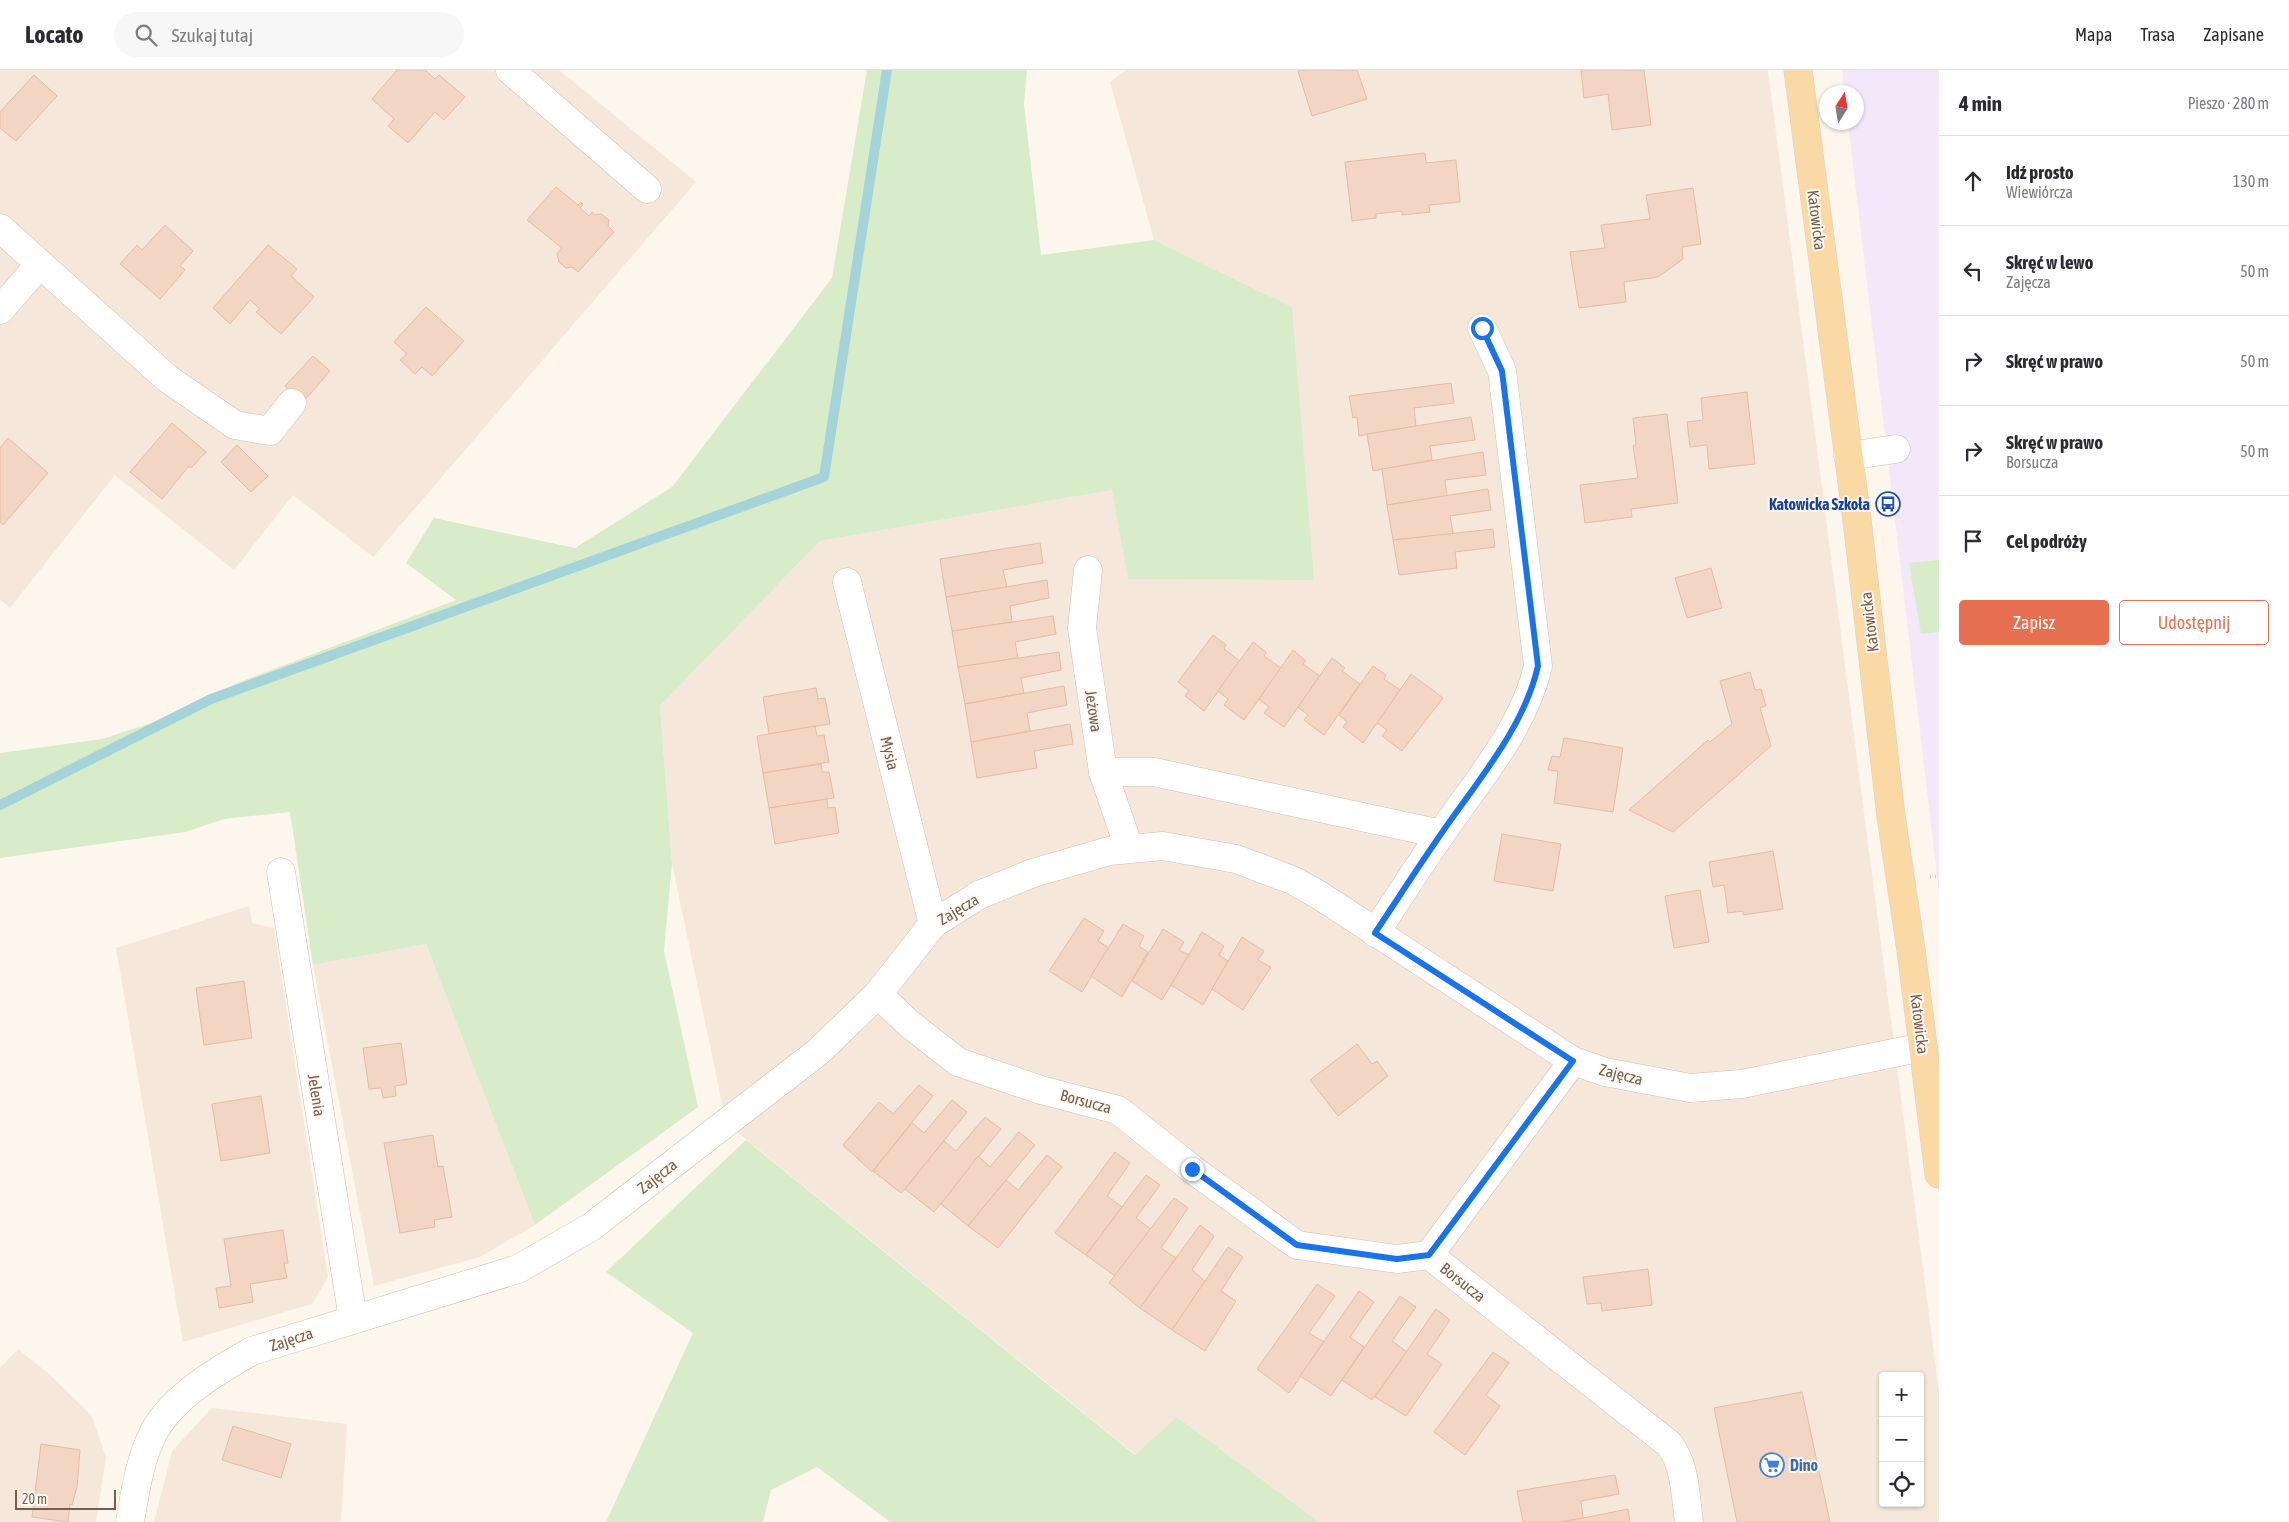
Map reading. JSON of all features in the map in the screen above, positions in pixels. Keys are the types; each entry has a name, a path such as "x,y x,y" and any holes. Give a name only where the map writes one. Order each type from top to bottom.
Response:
{"main road":[{"name":"Katowicka","path":"1798,70 1848,456 1891,816 1923,1047 1933,1084 1939,1174"}],"street":[{"path":"510,70 647,189"},
{"path":"0,228 168,379 235,425 270,431 292,403"},
{"path":"0,310 40,264"},
{"path":"1375,933 1441,834 1491,765 1532,690 1538,666 1502,371 1482,328"},
{"path":"1848,456 1896,449"},
{"name":"Jeżowa","path":"1088,570 1082,628 1103,772 1129,848"},
{"name":"Mysia","path":"847,582 933,924"},
{"path":"1103,772 1154,772 1441,834"},
{"name":"Zajęcza","path":"130,1522 137,1484 156,1430 197,1386 219,1370 252,1351 518,1269 591,1227 818,1052 878,994 933,924 979,895 1033,873 1109,851 1163,846 1236,859 1292,880 1313,891 1573,1061 1605,1072 1690,1088 1742,1084 1923,1047"},
{"name":"Jelenia","path":"281,872 353,1319"},
{"name":"Borsucza","path":"878,994 907,1022 958,1062 1041,1090 1118,1110 1192,1169 1297,1245 1397,1259 1429,1255 1669,1444 1682,1466 1689,1522"},
{"path":"1429,1255 1573,1061"}],"shaded area":[{"path":"0,70 559,70 696,182 373,557 293,495 234,570 115,475 10,608 0,600"},
{"path":"1126,70 1768,70 1939,1392 1939,1522 1319,1522 1177,1417 1136,1455 726,1123 672,863 660,706 820,541 1112,490 1292,307 1154,240 1110,82"},
{"path":"1842,70 1939,70 1939,892 1849,130 1864,130 1864,85 1843,85"},
{"path":"249,906 252,923 274,928 328,1277 312,1304 183,1342 116,948"},
{"path":"426,944 535,1225 480,1257 374,1286 313,965"},
{"path":"18,1349 49,1374 92,1416 106,1457 96,1522 0,1522 0,1368"},
{"path":"212,1408 347,1424 341,1522 154,1522 172,1451"}],"green space":[{"path":"867,70 1027,70 1024,104 1041,255 1154,240 1292,307 1314,580 1128,579 1112,490 820,541 660,706 672,863 664,951 698,1107 535,1225 426,944 313,965 290,812 224,819 185,832 0,858 0,753 102,739 188,711 237,683 456,600 406,563 434,518 575,548 672,487 832,278"},
{"path":"1939,560 1939,632 1921,634 1909,563"},
{"path":"746,1140 1135,1455 1177,1417 1319,1522 890,1522 817,1467 771,1490 763,1522 606,1522 693,1333 606,1272"}],"building":[{"path":"397,70 425,70 435,79 439,75 465,97 444,120 435,112 408,143 388,126 394,119 372,99"},
{"path":"1357,70 1367,99 1312,116 1298,71"},
{"path":"1581,70 1644,70 1651,125 1612,130 1608,94 1584,98"},
{"path":"34,75 57,96 16,141 0,128 0,112"},
{"path":"1425,153 1426,163 1456,160 1460,202 1429,205 1430,212 1402,215 1402,211 1376,214 1376,218 1352,221 1345,162"},
{"path":"556,187 578,205 581,202 583,205 580,208 589,216 592,212 595,215 601,214 609,220 608,226 614,232 578,272 572,267 566,268 559,262 557,254 562,248 527,220"},
{"path":"1693,188 1701,244 1682,247 1683,259 1658,277 1624,282 1626,302 1579,308 1570,252 1605,248 1601,225 1650,219 1646,195"},
{"path":"165,225 193,251 180,266 185,270 160,299 120,264 137,245 142,250"},
{"path":"268,245 297,269 291,276 314,297 281,334 256,312 260,309 250,300 230,324 213,308"},
{"path":"426,307 464,341 432,376 422,367 415,374 400,360 407,354 394,342"},
{"path":"313,356 330,371 303,402 285,386"},
{"path":"1451,383 1454,403 1414,408 1416,426 1359,436 1357,417 1353,418 1349,396"},
{"path":"1747,392 1755,464 1709,469 1707,445 1690,447 1687,422 1703,420 1701,398"},
{"path":"1667,414 1678,503 1631,509 1632,517 1585,523 1580,485 1638,478 1633,446 1636,444 1633,418"},
{"path":"1471,417 1475,440 1430,446 1432,460 1373,471 1367,434"},
{"path":"172,423 206,452 191,468 189,466 162,499 130,472"},
{"path":"8,438 48,473 3,525 0,522 0,448"},
{"path":"237,445 268,476 251,492 221,462"},
{"path":"1483,452 1486,475 1445,480 1447,496 1387,505 1382,469"},
{"path":"1488,489 1491,510 1450,516 1453,534 1393,540 1387,505"},
{"path":"1493,529 1495,547 1455,552 1457,568 1399,575 1393,540"},
{"path":"1040,543 1043,563 1003,570 1007,587 946,597 940,559"},
{"path":"1711,568 1722,608 1687,618 1675,578"},
{"path":"1047,580 1049,598 1010,606 1012,622 952,631 946,597"},
{"path":"1053,616 1056,634 1015,642 1018,658 958,667 952,631"},
{"path":"1213,635 1226,645 1224,649 1240,661 1204,711 1185,696 1189,691 1178,682"},
{"path":"1253,642 1266,652 1264,656 1281,668 1244,720 1224,705 1228,699 1218,691"},
{"path":"1293,650 1306,661 1303,664 1320,676 1284,727 1264,713 1269,707 1259,699"},
{"path":"1059,652 1061,670 1021,678 1024,693 965,704 958,667"},
{"path":"1332,658 1345,668 1342,671 1360,684 1324,735 1304,720 1308,715 1298,707"},
{"path":"1373,666 1386,675 1384,679 1400,690 1363,743 1343,727 1347,722 1339,715"},
{"path":"1750,672 1755,690 1761,689 1766,706 1760,708 1771,746 1673,832 1629,810 1708,740 1710,742 1732,724 1720,681"},
{"path":"1411,674 1443,698 1402,751 1382,736 1387,730 1377,723"},
{"path":"1064,686 1067,705 1027,713 1030,731 971,742 965,704"},
{"path":"816,688 818,699 825,698 830,724 769,734 763,697"},
{"path":"1070,724 1073,744 1034,751 1037,768 977,778 971,742"},
{"path":"815,726 817,736 824,735 829,762 763,773 757,736"},
{"path":"1564,738 1623,748 1613,812 1554,803 1558,771 1548,770 1552,756 1560,757"},
{"path":"821,764 822,772 829,772 834,798 769,808 763,773"},
{"path":"827,799 828,808 835,807 839,833 775,844 769,808"},
{"path":"1502,834 1561,844 1553,891 1494,881"},
{"path":"1773,851 1783,909 1743,915 1743,911 1728,913 1724,885 1713,887 1709,862"},
{"path":"1700,890 1709,942 1674,948 1665,896"},
{"path":"1084,918 1104,931 1098,941 1109,948 1082,992 1049,971"},
{"path":"1123,924 1144,936 1139,946 1148,952 1122,997 1091,976"},
{"path":"1163,929 1184,942 1179,950 1189,955 1162,1000 1132,981"},
{"path":"1202,932 1224,946 1219,955 1228,961 1203,1005 1171,985"},
{"path":"1242,937 1264,951 1258,960 1271,967 1243,1010 1212,989"},
{"path":"244,981 252,1038 204,1045 196,988"},
{"path":"401,1043 407,1084 395,1086 396,1096 383,1098 381,1088 369,1089 363,1048"},
{"path":"1357,1044 1372,1064 1377,1061 1388,1076 1338,1116 1310,1080"},
{"path":"919,1085 933,1096 872,1172 843,1145 879,1102 893,1114"},
{"path":"261,1096 270,1153 221,1161 212,1104"},
{"path":"952,1100 967,1112 901,1193 873,1171 912,1123 924,1133"},
{"path":"985,1117 1001,1129 934,1212 905,1189 944,1141 956,1151"},
{"path":"1019,1132 1035,1145 968,1226 941,1204 978,1156 990,1167"},
{"path":"433,1135 438,1167 443,1166 452,1217 434,1220 435,1227 400,1233 384,1143"},
{"path":"1115,1152 1130,1163 1107,1196 1122,1207 1086,1255 1055,1233"},
{"path":"1047,1155 1062,1167 998,1248 968,1226 1006,1180 1018,1190"},
{"path":"1146,1175 1160,1185 1136,1218 1151,1229 1115,1276 1086,1255"},
{"path":"1174,1198 1188,1208 1161,1248 1176,1258 1140,1308 1109,1283"},
{"path":"1200,1225 1214,1236 1192,1270 1205,1281 1172,1330 1140,1308"},
{"path":"283,1230 288,1263 284,1263 287,1278 250,1284 253,1302 219,1308 216,1288 231,1286 224,1239"},
{"path":"1228,1247 1243,1257 1221,1291 1236,1301 1205,1351 1172,1330"},
{"path":"1648,1269 1652,1305 1602,1311 1601,1303 1587,1304 1583,1277"},
{"path":"1317,1284 1335,1296 1309,1333 1324,1342 1289,1393 1257,1369"},
{"path":"1359,1291 1374,1302 1350,1337 1364,1347 1331,1396 1300,1376"},
{"path":"1400,1296 1416,1307 1392,1341 1407,1352 1372,1400 1342,1380"},
{"path":"1436,1309 1450,1320 1427,1354 1442,1364 1406,1416 1375,1397"},
{"path":"1493,1352 1509,1363 1486,1395 1500,1406 1465,1455 1434,1432"},
{"name":"Dino","path":"1802,1392 1830,1522 1737,1522 1714,1408"},
{"path":"233,1426 291,1444 281,1478 222,1460"},
{"path":"41,1444 80,1450 77,1487 72,1505 70,1504 68,1522 32,1517"},
{"path":"1615,1475 1619,1494 1581,1501 1583,1518 1560,1522 1523,1522 1517,1491"},
{"path":"1628,1509 1630,1522 1560,1522 1583,1518"}],"waterway":[{"path":"0,805 211,699 824,477 887,70"}],"place":[{"name":"Katowicka Szkoła","path":"1888,504"},
{"name":"Dino","path":"1772,1465"}],"route":[{"path":"1192,1169 1297,1245 1397,1259 1429,1255 1573,1061 1375,933 1441,834 1491,765 1532,690 1538,666 1502,371 1482,328"}]}
